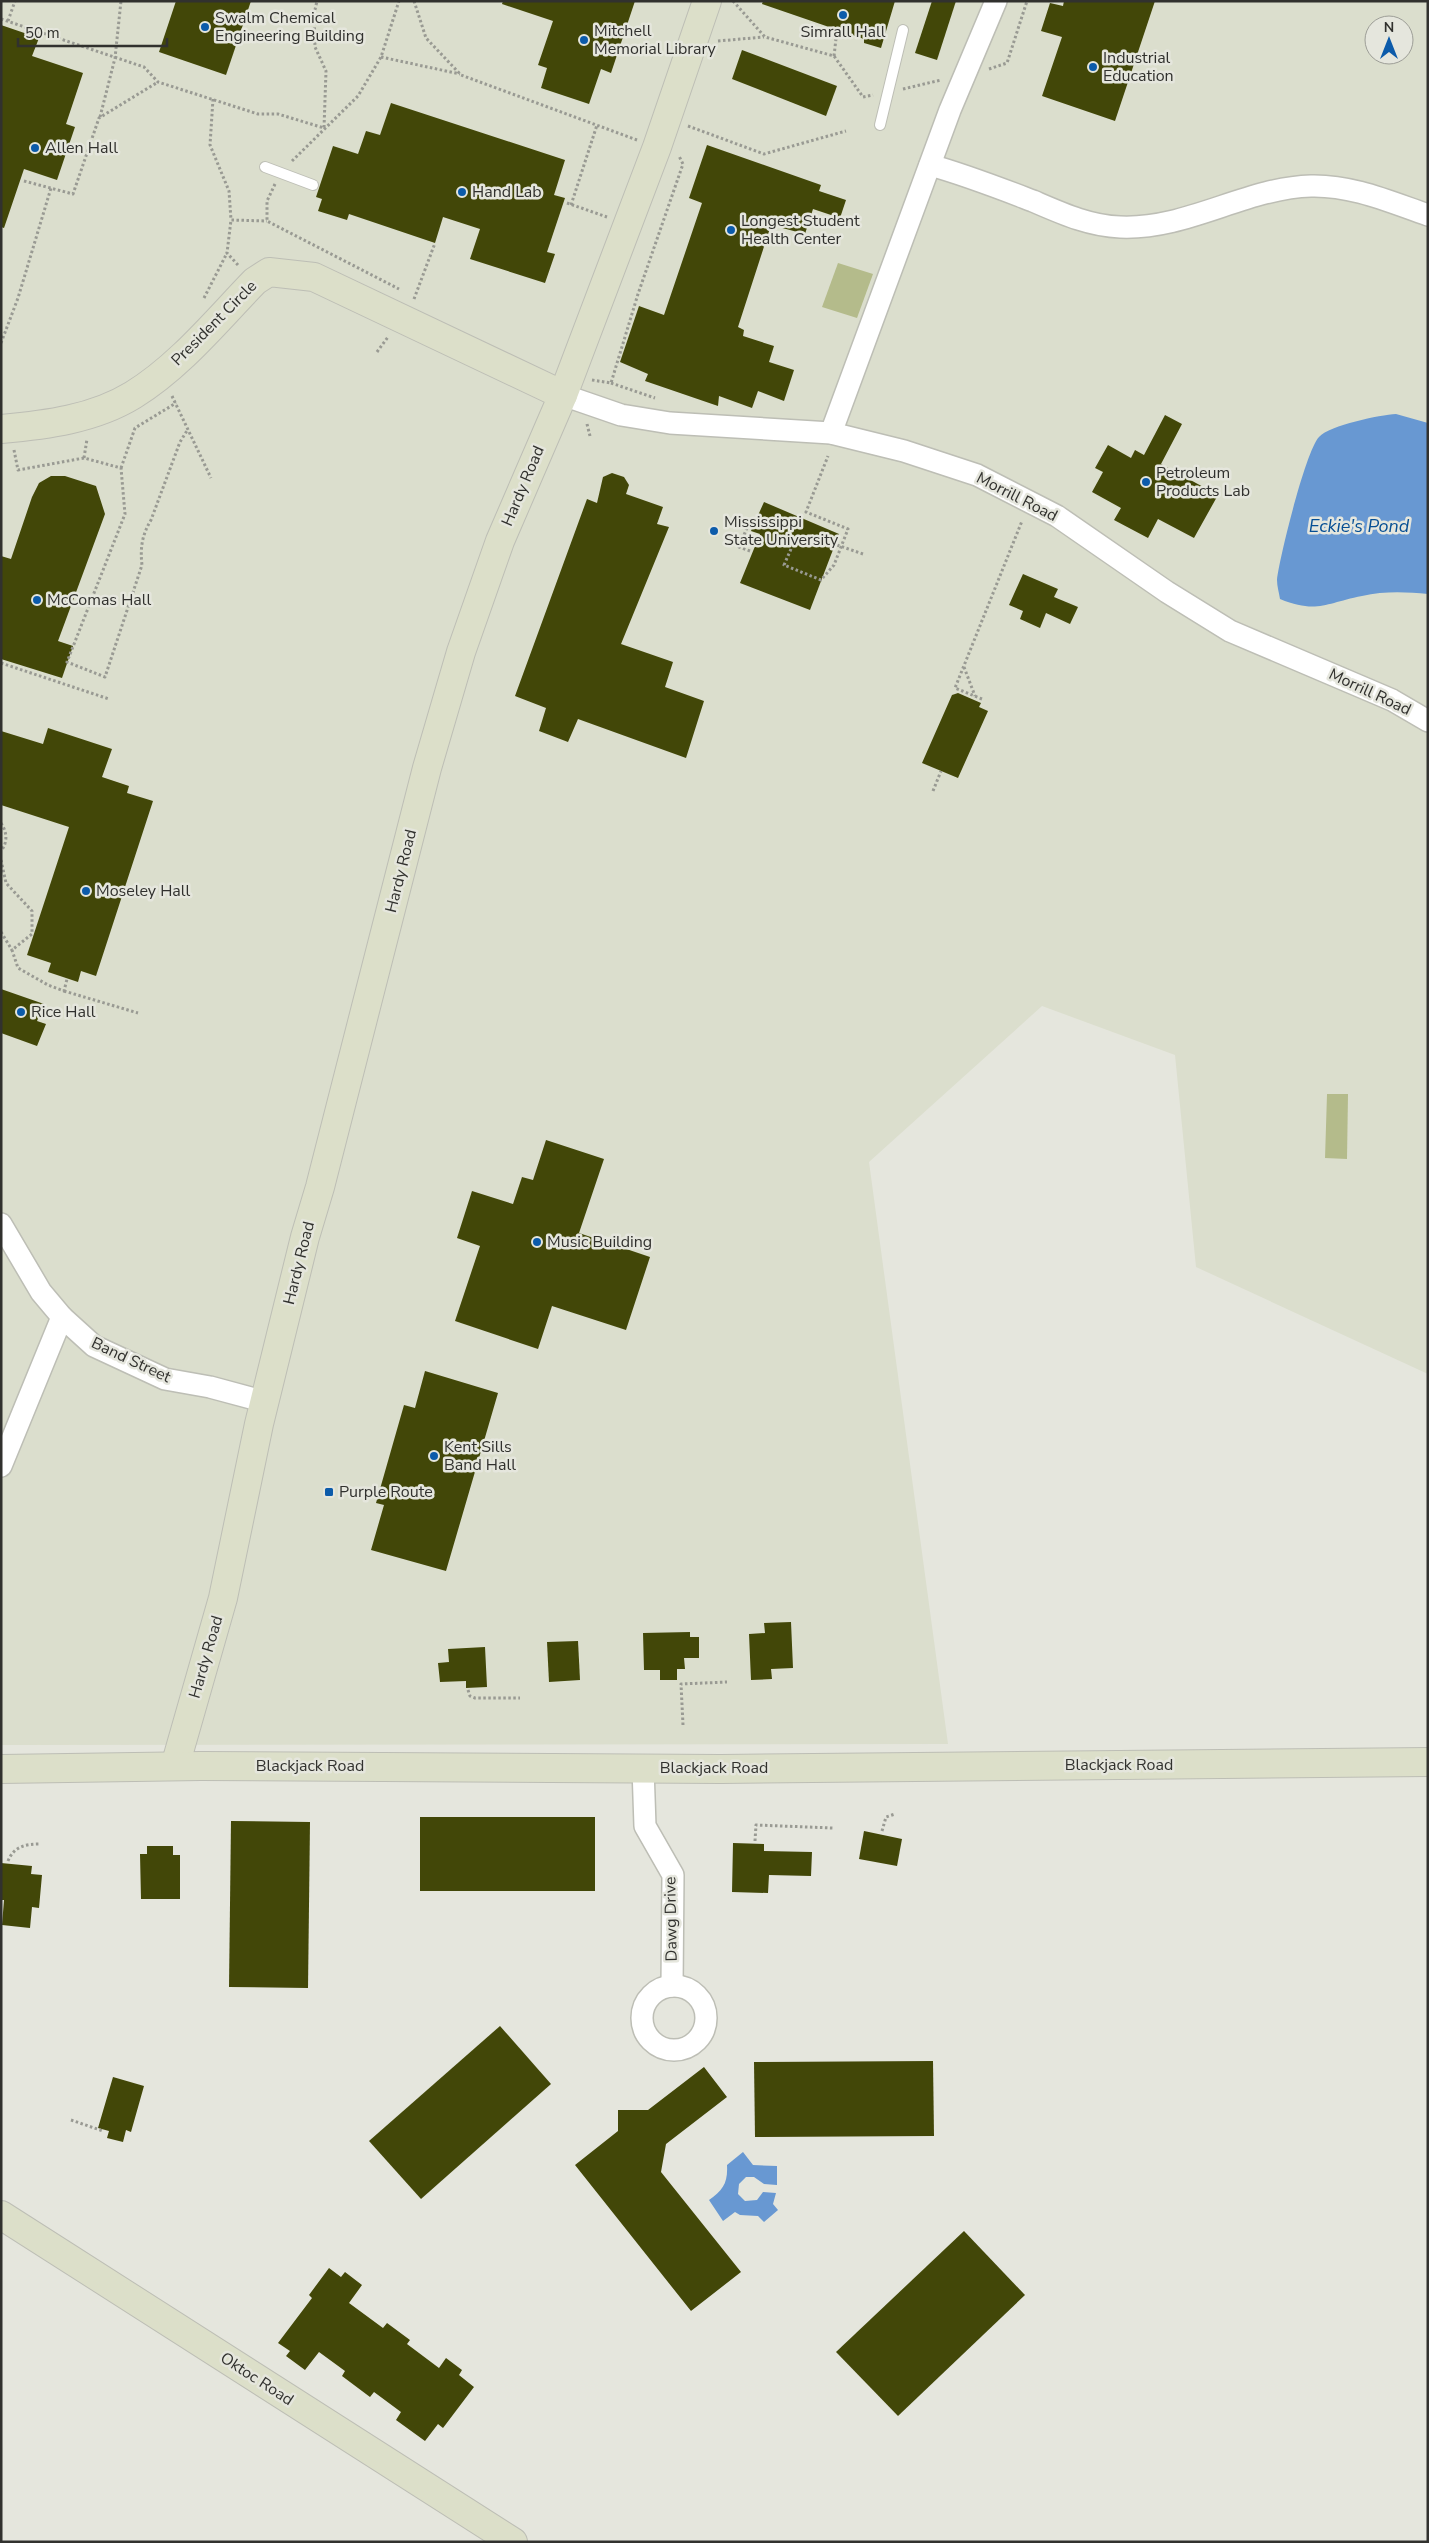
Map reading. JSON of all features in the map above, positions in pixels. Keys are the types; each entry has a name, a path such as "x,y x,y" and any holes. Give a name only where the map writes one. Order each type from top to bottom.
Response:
{"street":[{"name":"Hardy Road","path":"175,1766 222,1598 255,1443 305,1237 320,1186 427,768 461,652 500,541 668,151 708,1"},
{"path":"831,433 950,110 996,1"},
{"path":"930,165 964,174 1069,216 1092,223 1120,227 1150,226 1184,219 1256,196 1311,186 1352,190 1428,215"},
{"name":"President Circle","path":"7,436 80,417 132,396 182,356 255,281 269,272 314,277 567,383"},
{"name":"Morrill Road","path":"567,383 621,415 670,423 831,433 904,451 977,475 1057,516 1167,592 1230,631 1392,700 1428,721"},
{"name":"Band Street","path":"1,1224 41,1292 62,1317 94,1346 165,1379 210,1387 266,1402"},
{"path":"1,1466 62,1317"},
{"name":"Blackjack Road","path":"1,1769 175,1766 644,1768 1428,1762"},
{"name":"Dawg Drive","path":"644,1768 645,1826 673,1875 672,1986"},
{"name":"Oktoc Road","path":"1,2215 513,2542"}],"lane":[{"path":"880,126 903,30"},
{"path":"265,167 313,185"}],"path":[{"path":"8,21 15,1"},
{"path":"24,181 72,194 99,118 115,58 121,1"},
{"path":"317,1 314,14 315,47 326,71 324,128"},
{"path":"399,1 381,57 358,96 324,128 282,173 267,201 267,220 416,297"},
{"path":"414,1 426,38 460,75"},
{"path":"1,18 144,67 158,82 258,114 278,114 324,128"},
{"path":"834,56 837,30"},
{"path":"716,41 765,37"},
{"path":"381,57 460,75 668,151 683,164 638,294 610,383"},
{"path":"99,118 158,82"},
{"path":"213,99 210,145 229,191 231,220"},
{"path":"597,125 569,204 608,217"},
{"path":"688,126 764,154 771,154 846,131"},
{"path":"1,342 18,298 51,188"},
{"path":"567,383 593,380 610,383 663,400"},
{"path":"168,388 211,478"},
{"path":"176,404 134,428 121,468 125,514 67,662 105,677 142,565 140,548 146,530 180,442 188,429"},
{"path":"84,458 88,432"},
{"path":"7,436 18,470 84,458 121,468"},
{"path":"791,549 784,564 821,580 834,564 848,529 806,512 828,456"},
{"path":"982,699 955,688 1031,502"},
{"path":"750,551 739,547 749,523 753,525"},
{"path":"837,545 863,554"},
{"path":"1,663 109,699"},
{"path":"964,666 975,696"},
{"path":"933,791 941,771"},
{"path":"1,823 7,835 5,846 1,851"},
{"path":"1,868 2,862"},
{"path":"2,862 6,883 32,911 32,934 12,950"},
{"path":"1,932 12,950 18,968 48,986 138,1013"},
{"path":"64,991 67,978"},
{"path":"683,1725 681,1684 727,1682"},
{"path":"468,1690 470,1696 475,1698 520,1698"},
{"path":"882,1831 886,1817 895,1814"},
{"path":"755,1841 756,1825 833,1828"},
{"path":"8,1861 12,1852 21,1846 41,1844"},
{"path":"72,2120 103,2131"}],"shaded area":[{"name":"Mississippi State University","path":"1,1 1428,1 1428,1374 1196,1267 1175,1055 1042,1006 869,1162 948,1744 1,1745"}],"green space":[{"path":"838,263 873,274 857,318 822,307"},
{"path":"1327,1094 1348,1094 1347,1159 1325,1158"}],"water":[{"name":"Eckie's Pond","path":"1396,414 1428,423 1428,594 1378,593 1321,606 1303,606 1280,599 1277,580 1288,529 1307,462 1319,437 1333,428 1379,416"},
{"path":"743,2152 753,2165 777,2166 777,2185 764,2184 754,2177 746,2177 739,2184 738,2194 745,2201 757,2200 763,2192 776,2193 773,2204 778,2210 764,2222 758,2216 740,2215 735,2212 723,2221 709,2200 724,2186 727,2177 727,2165"}],"building":[{"name":"Swalm Chemical Engineering Building","path":"176,1 251,1 226,75 159,52"},
{"name":"Mitchell Memorial Library","path":"503,1 635,1 611,73 601,69 589,104 541,88 547,68 538,65 553,21 502,4"},
{"name":"Simrall Hall","path":"763,1 895,1 881,48 864,43 864,39 762,4"},
{"name":"Simrall Hall","path":"932,1 956,1 937,60 915,53"},
{"name":"Industrial Education","path":"1064,1 1155,1 1115,121 1042,96 1062,37 1041,31 1050,3 1063,6"},
{"name":"Allen Hall","path":"1,25 39,38 32,56 83,73 66,124 75,127 57,180 24,169 4,228 1,227"},
{"path":"742,50 837,86 826,116 732,79"},
{"name":"Hand Lab","path":"391,103 565,160 554,195 565,198 547,252 555,254 545,283 470,259 480,229 443,217 435,243 349,214 347,220 318,211 322,199 316,197 333,146 358,154 366,131 380,135"},
{"path":"707,145 821,185 819,191 846,200 840,218 813,209 805,234 771,225 738,327 744,330 743,336 774,346 769,362 794,370 784,401 758,391 752,408 719,396 718,406 645,381 648,374 620,362 639,306 664,315 702,203 689,198"},
{"name":"Petroleum Products Lab","path":"1165,415 1182,424 1161,464 1218,495 1194,538 1158,519 1148,538 1114,520 1121,508 1092,492 1103,472 1095,468 1108,445 1131,458 1135,450 1144,455"},
{"path":"612,473 624,477 629,485 626,494 663,507 657,524 669,527 621,644 673,662 665,687 704,701 686,758 578,719 568,742 539,731 546,708 515,696 587,499 597,503 603,477"},
{"name":"McComas Hall","path":"51,476 65,476 96,486 105,514 58,641 73,646 62,678 1,659 1,556 11,559 32,497 39,483"},
{"path":"764,502 839,534 810,610 740,583 760,534 751,531"},
{"path":"1023,574 1058,589 1054,597 1078,607 1070,624 1046,613 1040,628 1020,619 1023,611 1009,605"},
{"path":"958,693 981,703 979,707 988,711 958,778 922,763 952,695"},
{"name":"Moseley Hall","path":"48,728 112,749 102,777 129,786 127,793 153,801 96,976 81,971 78,982 48,972 51,963 27,955 69,827 1,805 1,731 43,744"},
{"name":"Rice Hall","path":"1,989 44,1004 37,1021 46,1024 37,1046 1,1033"},
{"name":"Music Building","path":"546,1140 604,1159 579,1233 650,1257 626,1330 552,1306 538,1349 455,1321 480,1246 457,1238 472,1191 513,1204 522,1177 533,1180"},
{"name":"Kent Sills Band Hall","path":"425,1371 498,1393 446,1571 371,1550 384,1505 376,1503 404,1405 415,1408"},
{"path":"791,1622 793,1668 771,1669 772,1679 751,1680 749,1634 765,1633 764,1623"},
{"path":"690,1632 690,1637 699,1637 699,1658 684,1658 685,1669 677,1669 677,1680 660,1680 660,1670 644,1670 643,1633"},
{"path":"578,1641 580,1680 549,1682 547,1642"},
{"path":"485,1647 487,1687 466,1688 466,1681 440,1682 438,1663 449,1662 448,1649"},
{"path":"420,1817 595,1817 595,1891 420,1891"},
{"path":"231,1821 310,1822 308,1988 229,1987"},
{"path":"864,1831 902,1839 897,1866 859,1859"},
{"path":"733,1843 764,1844 764,1851 812,1852 811,1876 769,1875 768,1893 732,1892"},
{"path":"147,1846 173,1846 173,1855 180,1855 180,1899 141,1899 140,1854 147,1854"},
{"path":"1,1863 32,1866 31,1874 42,1875 39,1908 32,1907 30,1928 2,1925 4,1900 1,1900"},
{"path":"500,2026 551,2084 421,2199 369,2141"},
{"path":"933,2061 934,2136 755,2137 754,2062"},
{"path":"704,2067 727,2097 666,2144 661,2172 741,2272 691,2311 575,2165 618,2131 618,2110 648,2110"},
{"path":"113,2077 144,2086 131,2132 126,2130 123,2142 107,2138 109,2131 98,2128"},
{"path":"964,2231 1025,2295 898,2416 836,2352"},
{"path":"329,2268 341,2277 345,2272 362,2285 349,2303 383,2328 387,2323 410,2340 407,2344 439,2368 446,2358 462,2370 459,2375 474,2387 443,2428 438,2424 425,2441 396,2420 401,2412 374,2392 370,2397 342,2376 345,2371 319,2352 305,2370 286,2356 290,2351 278,2343 312,2298 309,2295"}],"place":[{"name":"Simrall Hall","path":"843,15"},
{"name":"Swalm Chemical Engineering Building","path":"205,27"},
{"name":"Mitchell Memorial Library","path":"584,40"},
{"name":"Industrial Education","path":"1093,67"},
{"name":"Allen Hall","path":"35,148"},
{"name":"Hand Lab","path":"462,192"},
{"name":"Longest Student Health Center","path":"731,230"},
{"name":"Petroleum Products Lab","path":"1146,482"},
{"name":"Mississippi State University","path":"714,531"},
{"name":"McComas Hall","path":"37,600"},
{"name":"Moseley Hall","path":"86,891"},
{"name":"Rice Hall","path":"21,1012"},
{"name":"Music Building","path":"537,1242"},
{"name":"Kent Sills Band Hall","path":"434,1456"},
{"name":"Purple Route","path":"329,1492"}]}
